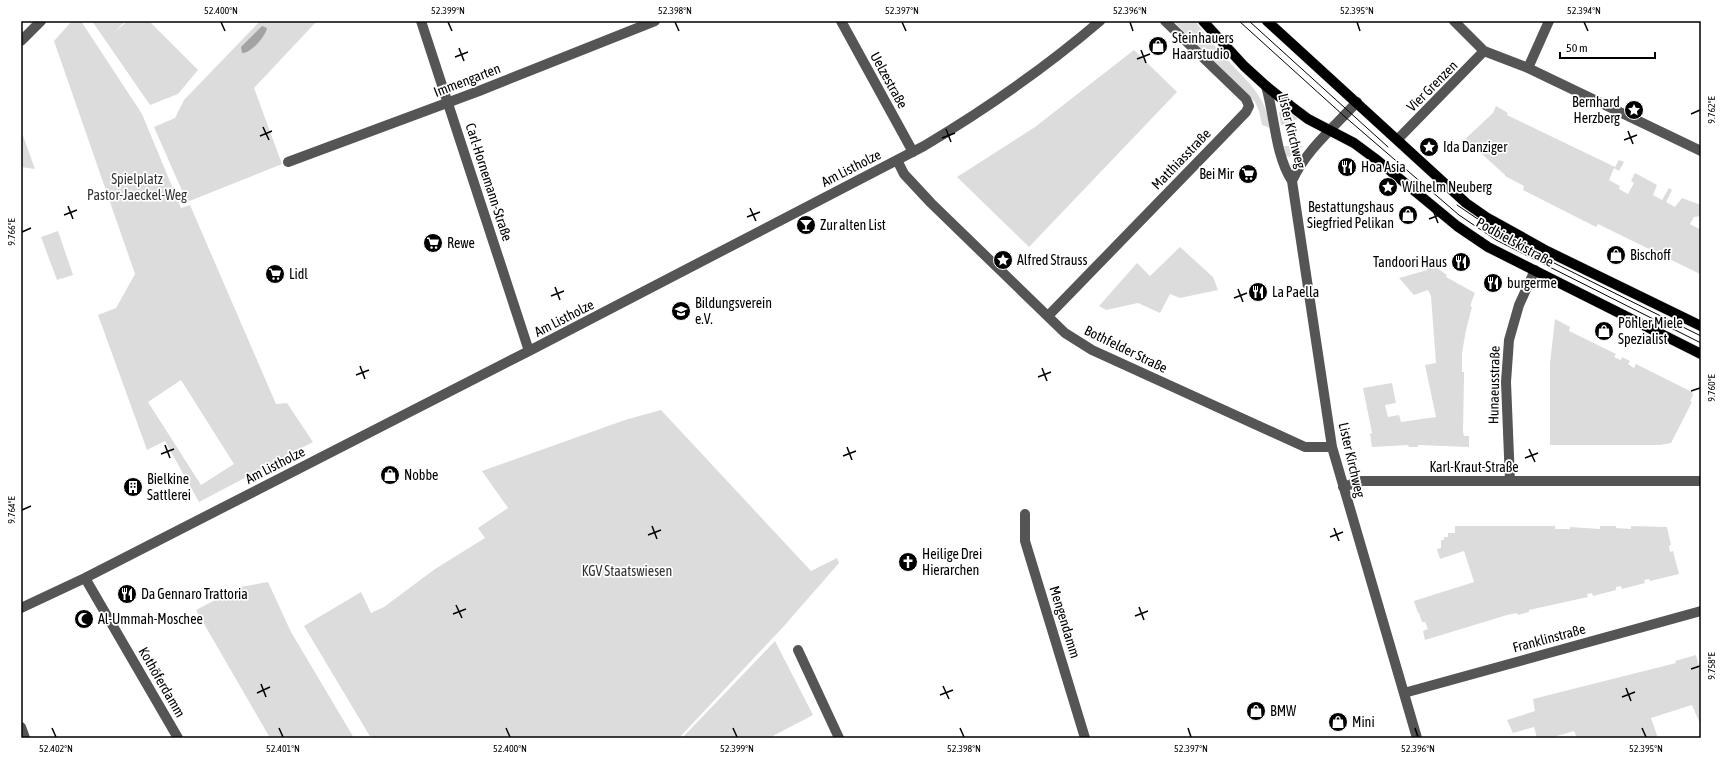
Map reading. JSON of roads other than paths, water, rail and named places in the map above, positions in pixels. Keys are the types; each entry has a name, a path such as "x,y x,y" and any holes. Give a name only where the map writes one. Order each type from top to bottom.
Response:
{"main road":[{"name":"Podbielskistraße","path":"1203,21 1230,51 1266,86 1303,115 1354,143 1457,226 1488,247 1701,354"},
{"name":"Podbielskistraße","path":"1267,21 1398,139 1466,203 1486,217 1547,251 1701,326"}],"street":[{"path":"21,41 42,21"},
{"name":"Carl-Hornemann-Straße","path":"421,21 529,351"},
{"name":"Immengarten","path":"288,162 448,103 655,21"},
{"name":"Uelzestraße","path":"840,21 913,152"},
{"name":"Am Listholze","path":"21,608 85,578 529,351 913,152 970,119 1028,79 1100,21"},
{"name":"Matthiasstraße","path":"1048,316 1225,134 1246,112 1249,106 1246,99 1165,21"},
{"path":"1454,21 1484,51 1528,68 1701,151"},
{"path":"1528,68 1549,21"},
{"name":"Vier Grenzen","path":"1398,139 1484,51"},
{"name":"Lister Kirchweg","path":"1266,86 1282,159 1292,181 1332,447 1417,738"},
{"path":"1331,131 1357,102"},
{"name":"Lister Kirchweg","path":"1292,181 1299,166 1331,131"},
{"name":"Bothfelder Straße","path":"897,160 904,174 931,203 1065,333 1092,350 1305,448 1332,447"},
{"name":"Hunaeusstraße","path":"1510,481 1506,382 1508,340 1519,305 1535,270"},
{"name":"Karl-Kraut-Straße","path":"1343,487 1361,481 1701,481"},
{"name":"Mengendamm","path":"1025,514 1025,542 1085,738"},
{"name":"Kothöferdamm","path":"85,578 178,738"},
{"name":"Franklinstraße","path":"1404,693 1701,611"},
{"path":"798,650 839,738"},
{"path":"21,727 25,738"}],"tram line":[{"path":"1239,21 1344,116 1459,215 1496,240 1701,343"},
{"path":"1249,21 1388,147"},
{"path":"1457,205 1500,234 1538,255 1701,336"}],"place":[{"name":"Steinhauers Haarstudio","path":"1158,46"},
{"name":"Bernhard Herzberg","path":"1634,110"},
{"name":"Ida Danziger","path":"1429,147"},
{"name":"Hoa Asia","path":"1347,167"},
{"name":"Bei Mir","path":"1248,174"},
{"name":"Wilhelm Neuberg","path":"1388,187"},
{"name":"Bestattungshaus Siegfried Pelikan","path":"1408,215"},
{"name":"Zur alten List","path":"806,225"},
{"name":"Rewe","path":"433,243"},
{"name":"Bischoff","path":"1616,255"},
{"name":"Alfred Strauss","path":"1003,260"},
{"name":"Tandoori Haus","path":"1461,262"},
{"name":"Lidl","path":"275,274"},
{"name":"burgerme","path":"1493,283"},
{"name":"La Paella","path":"1258,292"},
{"name":"Bildungsverein e.V.","path":"681,311"},
{"name":"Pöhler Miele Spezialist","path":"1604,331"},
{"name":"Nobbe","path":"390,475"},
{"name":"Bielkine Sattlerei","path":"133,487"},
{"name":"Heilige Drei Hierarchen","path":"908,562"},
{"name":"Da Gennaro Trattoria","path":"127,594"},
{"name":"Al-Ummah-Moschee","path":"84,619"},
{"name":"BMW","path":"1256,711"},
{"name":"Mini","path":"1338,722"}],"park label":[{"name":"Spielplatz Pastor-Jaeckel-Weg","path":"137,188"},
{"name":"KGV Staatswiesen","path":"627,571"}]}
